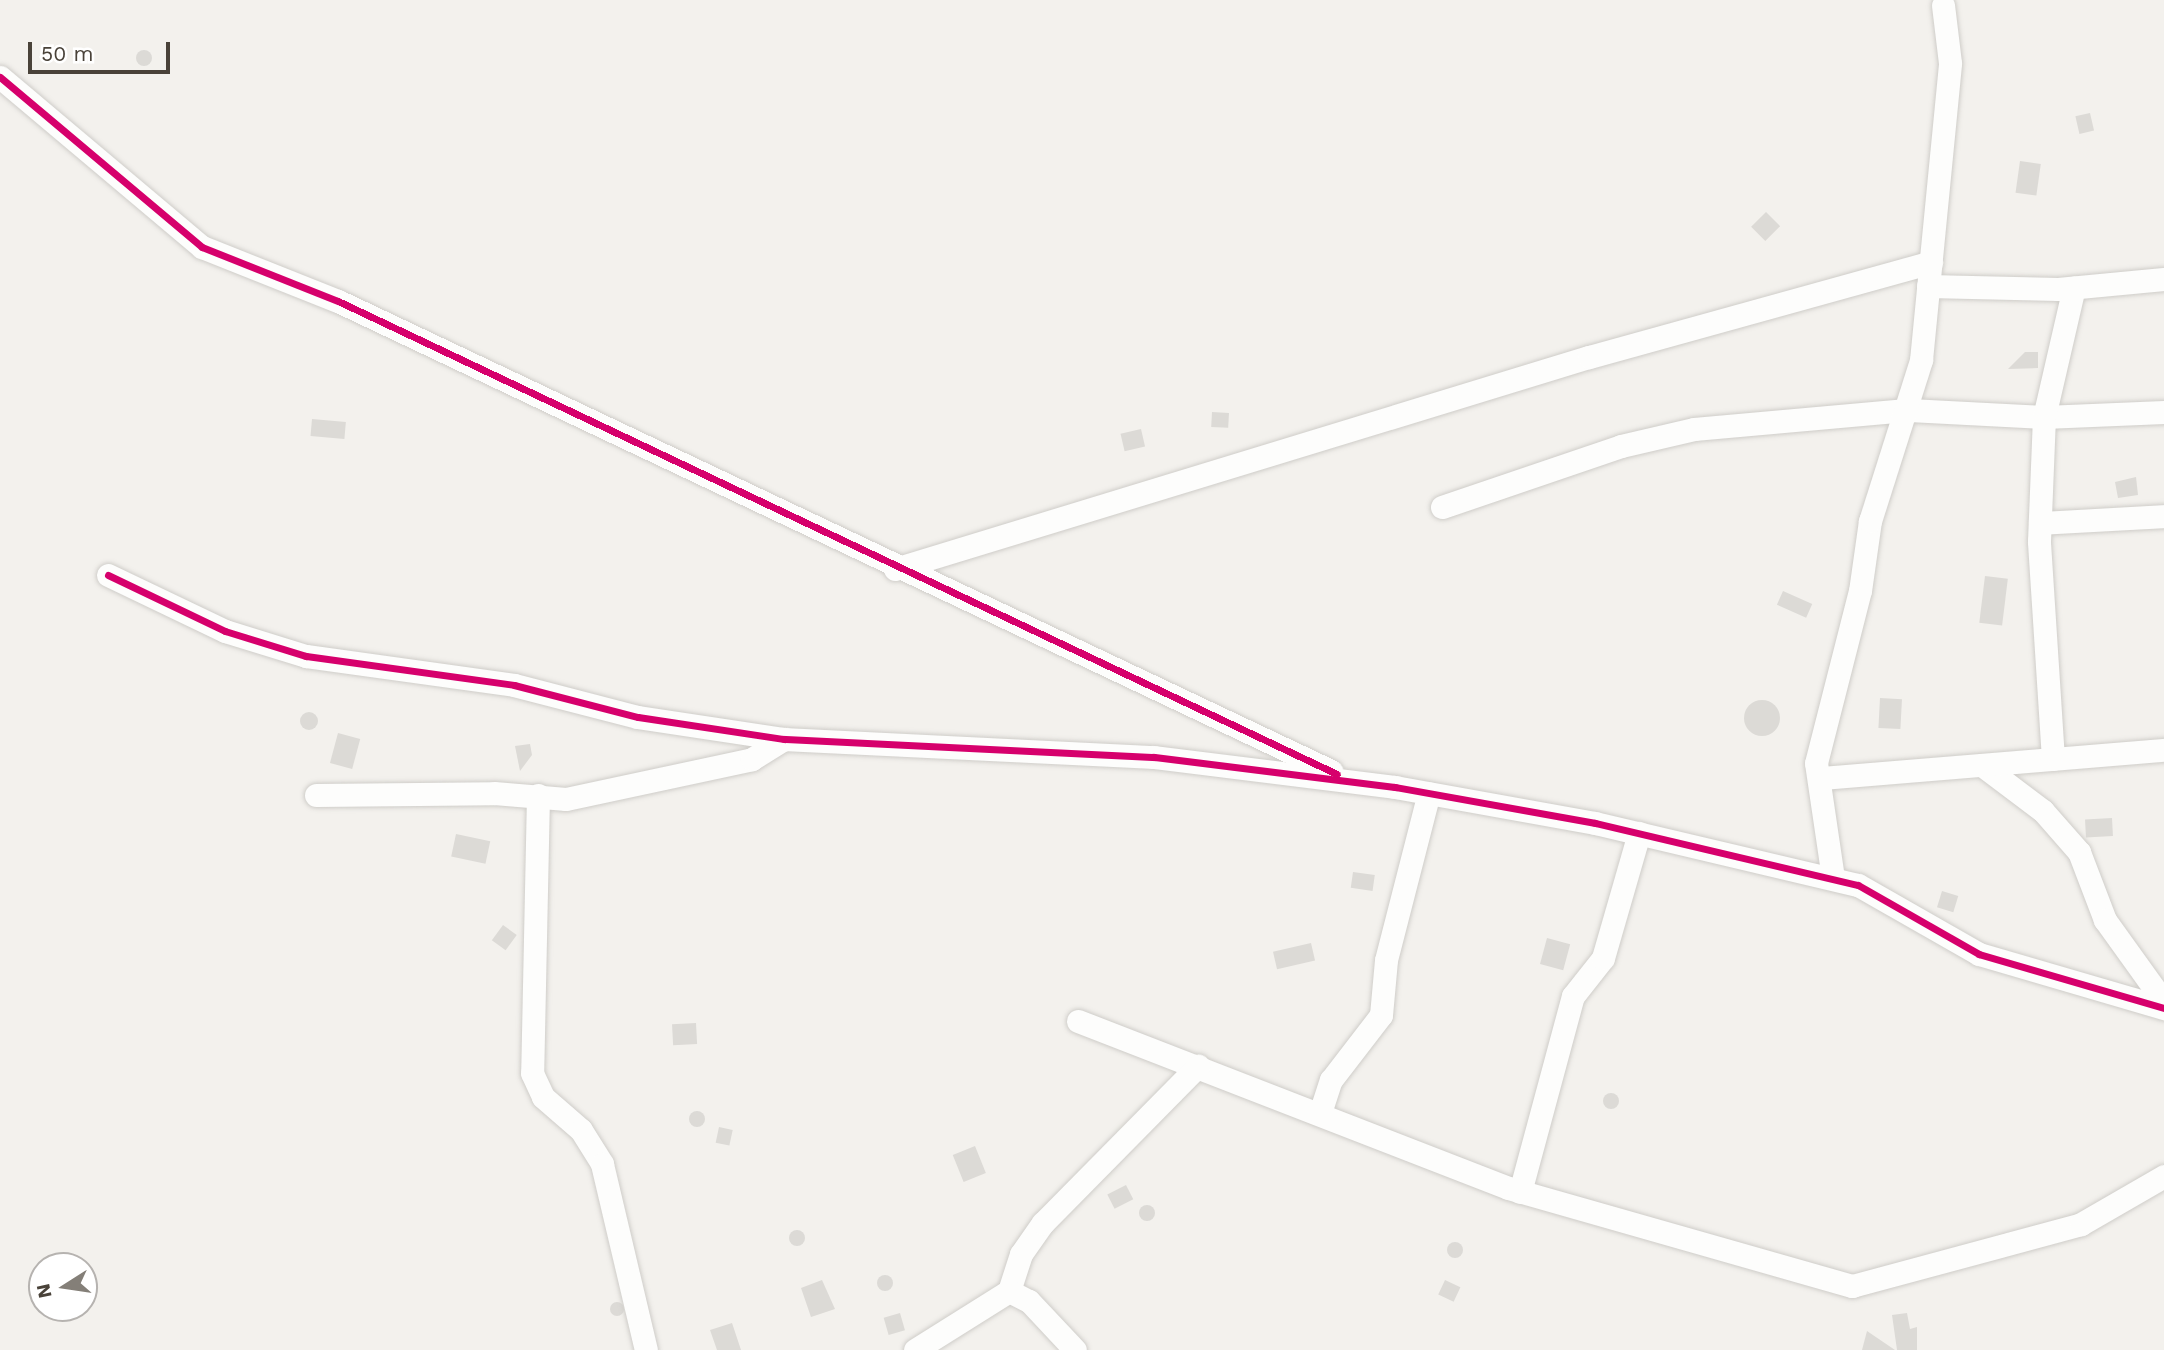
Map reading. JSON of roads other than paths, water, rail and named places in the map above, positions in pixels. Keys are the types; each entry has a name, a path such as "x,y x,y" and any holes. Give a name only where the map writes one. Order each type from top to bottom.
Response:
{"street":[{"path":"1833,878 1821,778 1816,763 1860,592 1870,521 1909,410 1931,262 1950,63 1943,5"},
{"path":"0,77 202,247 338,301 895,569 1351,781"},
{"path":"895,569 1590,357 1931,262"},
{"path":"1928,286 2074,287 2164,279"},
{"path":"2053,760 2040,523 2044,417 2074,287"},
{"path":"1442,507 1621,446 1694,429 1909,410 2044,417 2164,411"},
{"path":"2040,523 2164,516"},
{"path":"108,575 225,631 306,656 514,685 638,717 784,739 1154,757 1429,793 1639,833 1858,885 1979,954 2164,1008"},
{"path":"316,795 538,794 566,799 752,759 784,739"},
{"path":"1821,778 2164,750"},
{"path":"1982,765 2043,811 2079,852 2105,920 2164,1002"},
{"path":"1320,1113 1331,1080 1381,1015 1386,960 1429,793"},
{"path":"538,794 531,1073 543,1097 581,1130 602,1164 646,1350"},
{"path":"1520,1192 1573,996 1603,958 1639,833"},
{"path":"1078,1021 1520,1192 1852,1286 2081,1224 2164,1176"},
{"path":"915,1350 1009,1291 1021,1254 1043,1223 1198,1066"},
{"path":"1009,1291 1029,1301 1075,1350"}]}
